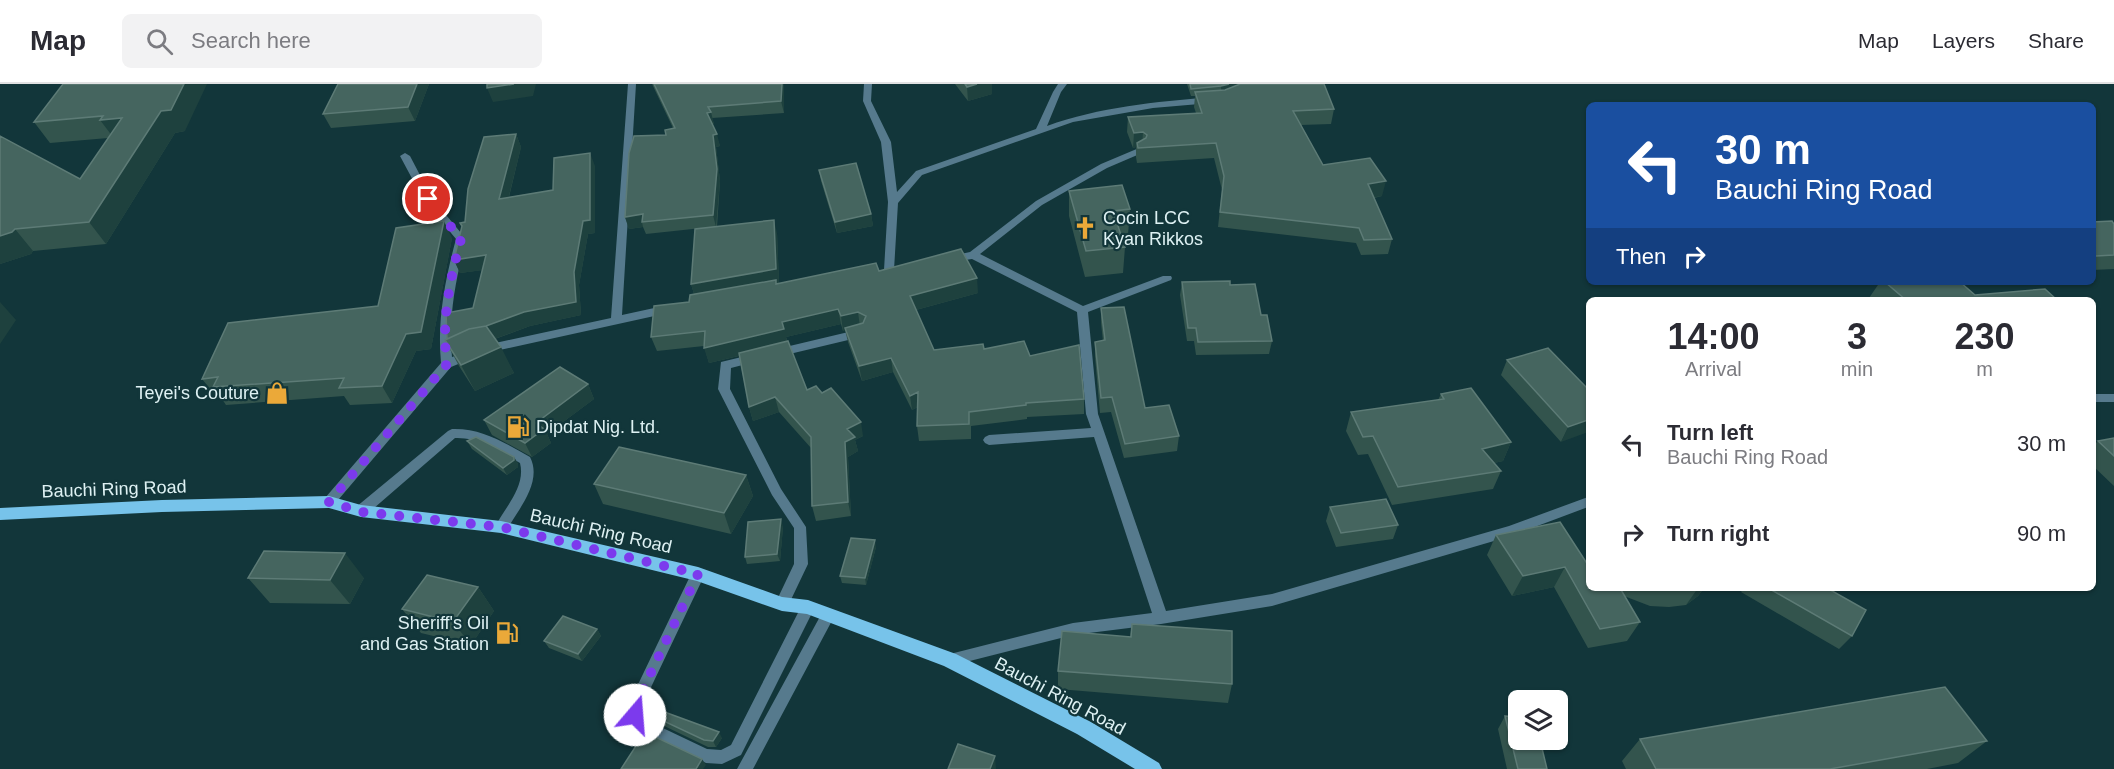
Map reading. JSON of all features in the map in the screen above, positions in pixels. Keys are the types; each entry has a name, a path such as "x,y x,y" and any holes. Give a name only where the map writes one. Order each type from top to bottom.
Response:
{"main road":[{"name":"Bauchi Ring Road","path":"0,514 162,506 329,502 362,512 501,527 698,574 782,604 808,607 950,660 1084,728 1152,769"}],"street":[{"path":"616,320 632,84"},
{"path":"868,84 867,101 886,142 893,202 889,270"},
{"path":"1040,131 1057,92 1063,84"},
{"path":"893,202 919,173 1071,120 1153,105 1222,99"},
{"path":"942,261 973,255 1039,203 1104,166 1139,150"},
{"path":"405,156 428,199 461,239 449,287 444,342 447,364"},
{"path":"973,255 1082,310 1167,278"},
{"path":"329,502 447,364 479,350 684,305"},
{"path":"1082,310 1092,414 1161,618"},
{"path":"782,604 801,564 800,527 776,492 724,389 725,365 861,333"},
{"path":"2096,398 2114,398"},
{"path":"362,512 452,434 464,432 475,434 526,460 530,469 528,479 501,527"},
{"path":"989,440 1098,432"},
{"path":"950,660 1073,628 1161,618 1272,600 1511,531 1586,503"},
{"path":"698,574 636,704 635,715 641,725 706,756 722,757 735,750 808,607"},
{"path":"745,769 828,615"}],"building":[{"path":"63,84 184,84 171,110 161,111 89,222 15,229 0,236 0,136 80,179 122,118 100,120 103,116 34,122"},
{"path":"338,84 417,84 408,107 323,114"},
{"path":"487,84 514,84 487,88"},
{"path":"654,84 782,84 781,101 708,107 711,112 707,113 717,134 713,135 717,169 713,215 642,222 643,214 625,217 629,153 634,136 666,135 665,130 675,128"},
{"path":"1190,84 1229,84 1191,89"},
{"path":"1240,84 1324,84 1334,109 1293,111 1323,165 1370,158 1386,181 1368,184 1392,239 1364,240 1359,228 1220,212 1224,176 1216,143 1138,148 1137,143 1147,135 1143,132 1134,133 1128,117 1202,113 1195,92 1225,90"},
{"path":"516,134 499,199 553,190 554,158 590,153 590,220 583,221 574,272 576,302 524,312 486,326 469,329 447,339 446,313 473,308 486,255 454,260 462,226 460,223 465,222 468,189 484,137"},
{"path":"856,163 871,214 835,222 819,170"},
{"path":"1122,185 1130,209 1113,211 1125,247 1086,251 1069,191"},
{"path":"774,220 776,269 691,284 695,229"},
{"path":"444,221 421,332 406,334 382,386 339,388 344,378 213,387 218,377 202,379 228,323 378,306 396,228"},
{"path":"2112,221 2114,224 2114,255 2096,256 2096,222"},
{"path":"961,249 977,278 910,296 934,350 983,344 984,349 1024,341 1030,356 1079,345 1084,399 1026,403 1026,405 969,412 969,424 917,426 918,392 910,396 891,358 859,366 845,328 863,323 866,316 858,312 841,316 838,309 782,322 784,329 704,348 705,331 651,337 654,306 689,302 690,295 776,280 776,284 876,263 879,271"},
{"path":"1230,281 1230,285 1255,284 1261,315 1267,315 1272,341 1198,342 1196,328 1188,328 1182,282"},
{"path":"1888,285 1963,285 1975,295 2045,289 2054,297 1902,297"},
{"path":"1124,307 1145,408 1169,405 1179,436 1125,444 1112,397 1101,398 1095,342 1105,340 1101,308"},
{"path":"486,326 501,347 461,365 445,340 469,329"},
{"path":"788,341 807,390 816,386 822,393 831,388 861,422 847,429 855,437 845,442 848,502 812,506 811,437 775,397 749,407 739,353"},
{"path":"1548,348 1586,387 1586,421 1568,427 1507,360"},
{"path":"560,367 588,384 536,423 544,429 525,443 484,420"},
{"path":"1471,388 1511,442 1482,449 1501,471 1398,487 1373,436 1363,437 1351,412 1444,399 1441,394"},
{"path":"476,437 514,457 514,460 503,468 467,441"},
{"path":"2114,438 2114,456 2098,441"},
{"path":"619,447 746,475 724,513 594,484"},
{"path":"1386,499 1398,525 1341,533 1330,507"},
{"path":"781,519 777,554 745,557 748,522"},
{"path":"1560,522 1586,562 1586,591 1622,591 1640,622 1600,629 1565,567 1523,576 1496,535"},
{"path":"851,538 875,540 865,578 840,576"},
{"path":"264,551 345,553 330,580 248,578"},
{"path":"427,575 478,587 453,622 402,609"},
{"path":"1773,591 1832,591 1866,610 1852,636"},
{"path":"563,616 597,629 578,654 544,641"},
{"path":"1132,624 1232,631 1232,684 1058,671 1062,631 1131,637"},
{"path":"1945,687 1987,741 1830,769 1656,769 1640,739"},
{"path":"659,710 719,732 713,741 704,740 655,717"},
{"path":"645,732 702,759 696,769 621,769"},
{"path":"958,744 995,756 990,769 948,769"},
{"path":"1513,750 1542,750 1547,769 1518,769"}],"place":[{"name":"Cocin LCC Kyan Rikkos","path":"1085,228"},
{"name":"Teyei's Couture","path":"277,393"},
{"name":"Dipdat Nig. Ltd.","path":"518,427"},
{"name":"Sheriff's Oil and Gas Station","path":"507,633"}],"route":[{"path":"428,199 461,239 449,287 444,342 447,364 329,502 362,512 501,527 698,574 636,704 635,715"}]}
